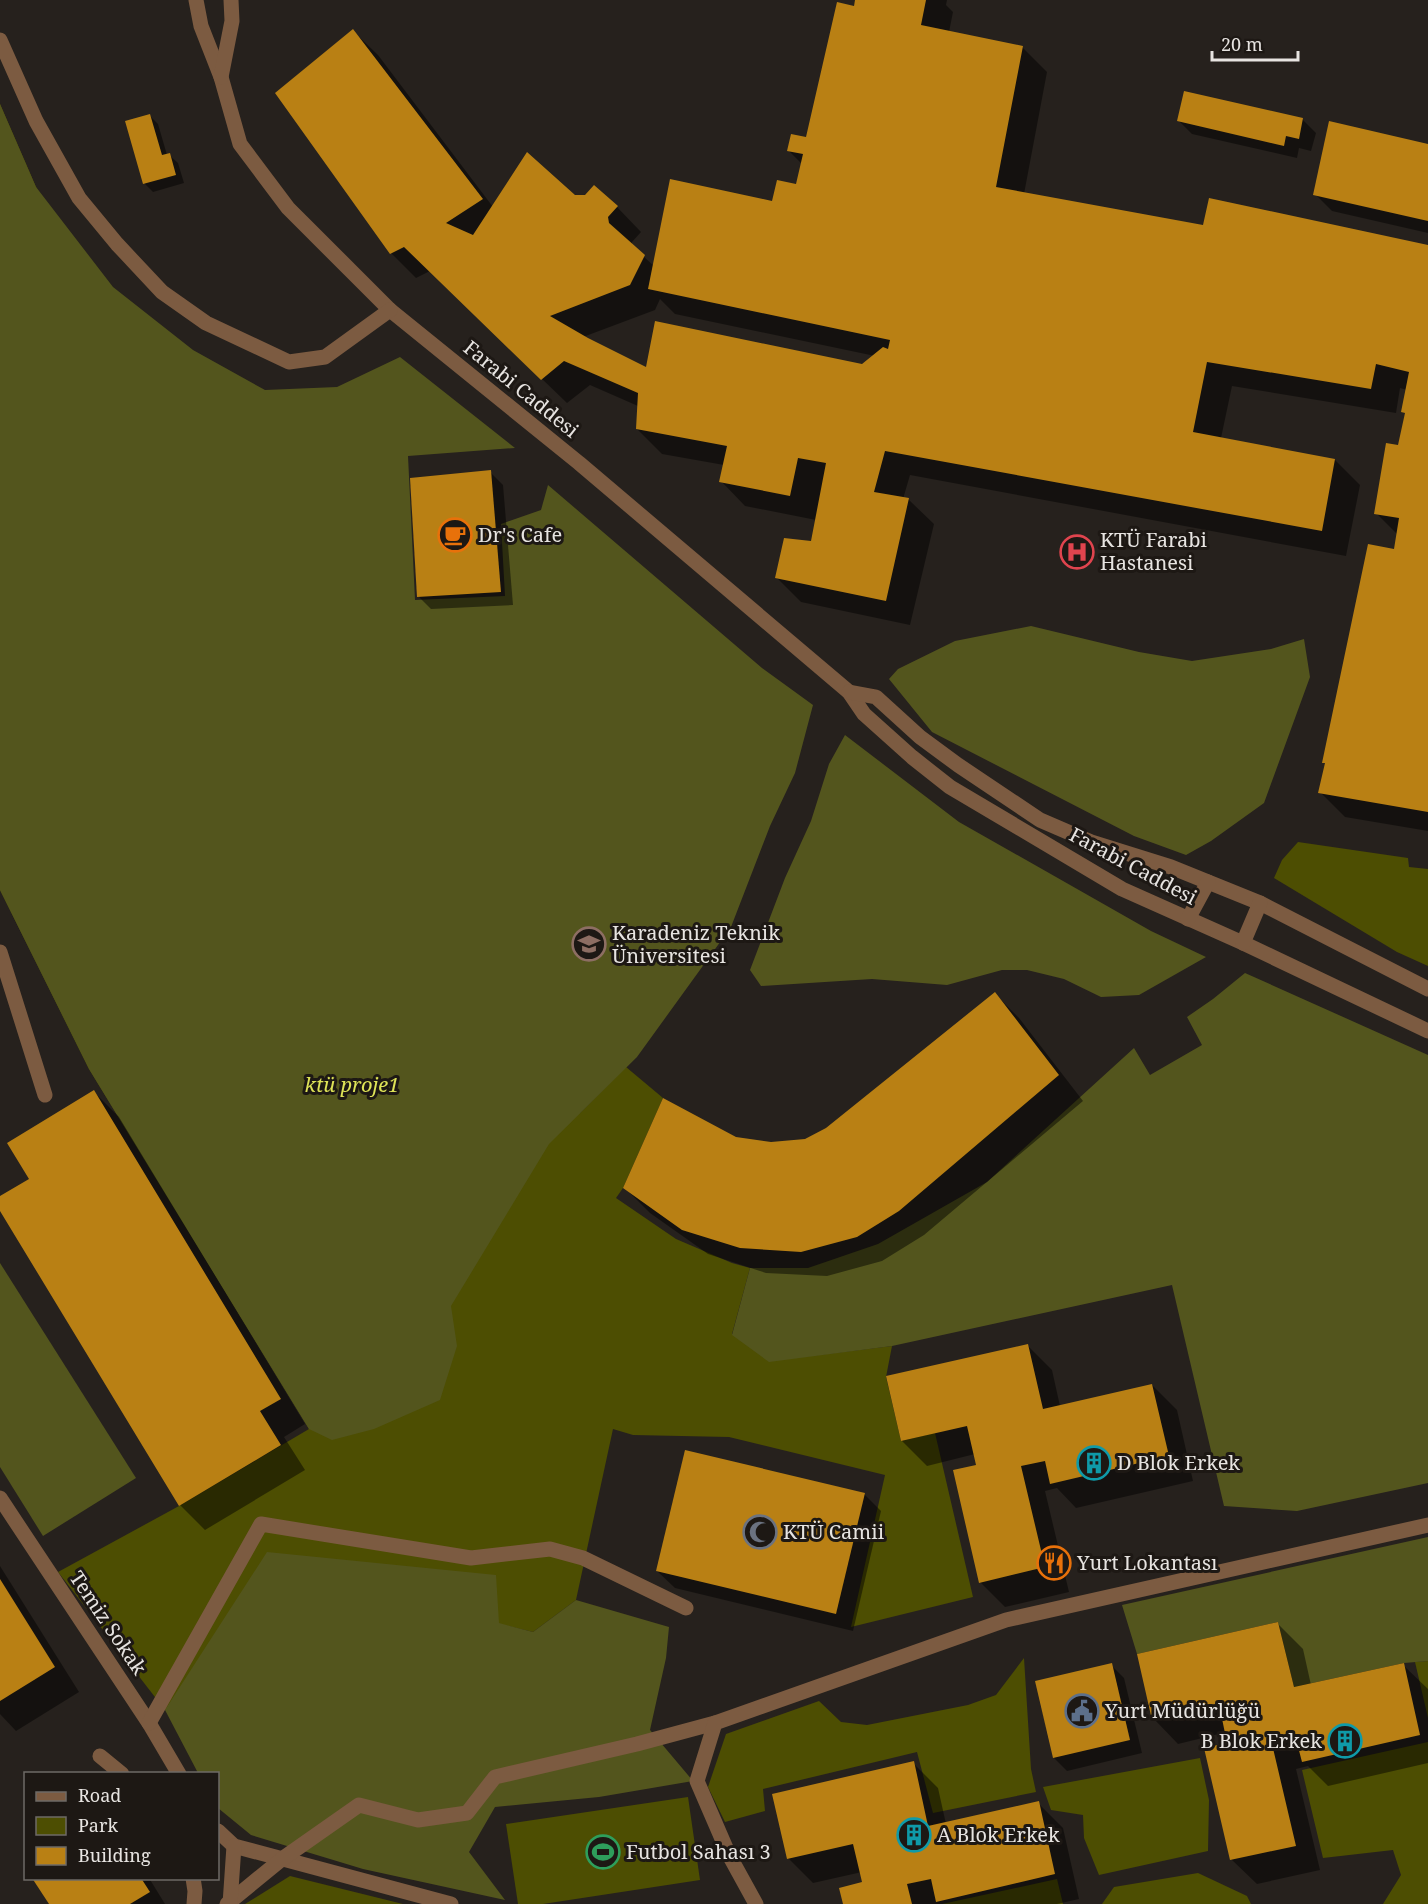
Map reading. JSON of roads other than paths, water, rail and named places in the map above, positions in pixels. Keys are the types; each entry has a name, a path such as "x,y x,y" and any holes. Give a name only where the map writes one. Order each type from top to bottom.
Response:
{"street":[{"name":"Farabi Caddesi","path":"196,0 201,26 221,77 240,144 288,208 390,310 579,463 849,692 864,714 912,757 950,787 1122,889 1243,943 1428,1031"},
{"name":"Farabi Caddesi","path":"221,77 232,21 231,0"},
{"path":"0,40 36,121 79,198 117,244 162,292 206,323 289,362 325,357 390,310"},
{"name":"Farabi Caddesi","path":"849,692 876,698 920,737 1040,820 1091,842 1171,867 1260,903 1428,989"},
{"path":"1188,919 1209,882"},
{"path":"1243,943 1260,903"},
{"path":"0,952 45,1095"},
{"name":"Temiz Sokak","path":"0,1498 149,1723 178,1772"},
{"path":"149,1723 261,1524 471,1558 550,1549 583,1558 686,1608"},
{"path":"229,1903 282,1859 359,1804 418,1820 467,1814 495,1777 715,1723 1006,1620 1428,1525"},
{"path":"715,1723 697,1781 729,1855 756,1904"},
{"path":"100,1756 121,1772"},
{"path":"219,1832 234,1846 451,1904"},
{"path":"229,1903 234,1846"},
{"path":"193,1880 194,1904"}],"place":[{"name":"Dr's Cafe","path":"455,535"},
{"name":"KTÜ Farabi Hastanesi","path":"1077,552"},
{"name":"Karadeniz Teknik Üniversitesi","path":"589,944"},
{"name":"D Blok Erkek","path":"1094,1463"},
{"name":"KTÜ Camii","path":"760,1532"},
{"name":"Yurt Lokantası","path":"1054,1563"},
{"name":"Yurt Müdürlüğü","path":"1082,1711"},
{"name":"B Blok Erkek","path":"1345,1741"},
{"name":"A Blok Erkek","path":"914,1835"},
{"name":"Futbol Sahası 3","path":"603,1852"}],"park label":[{"name":"ktü proje1","path":"352,1085"}]}
